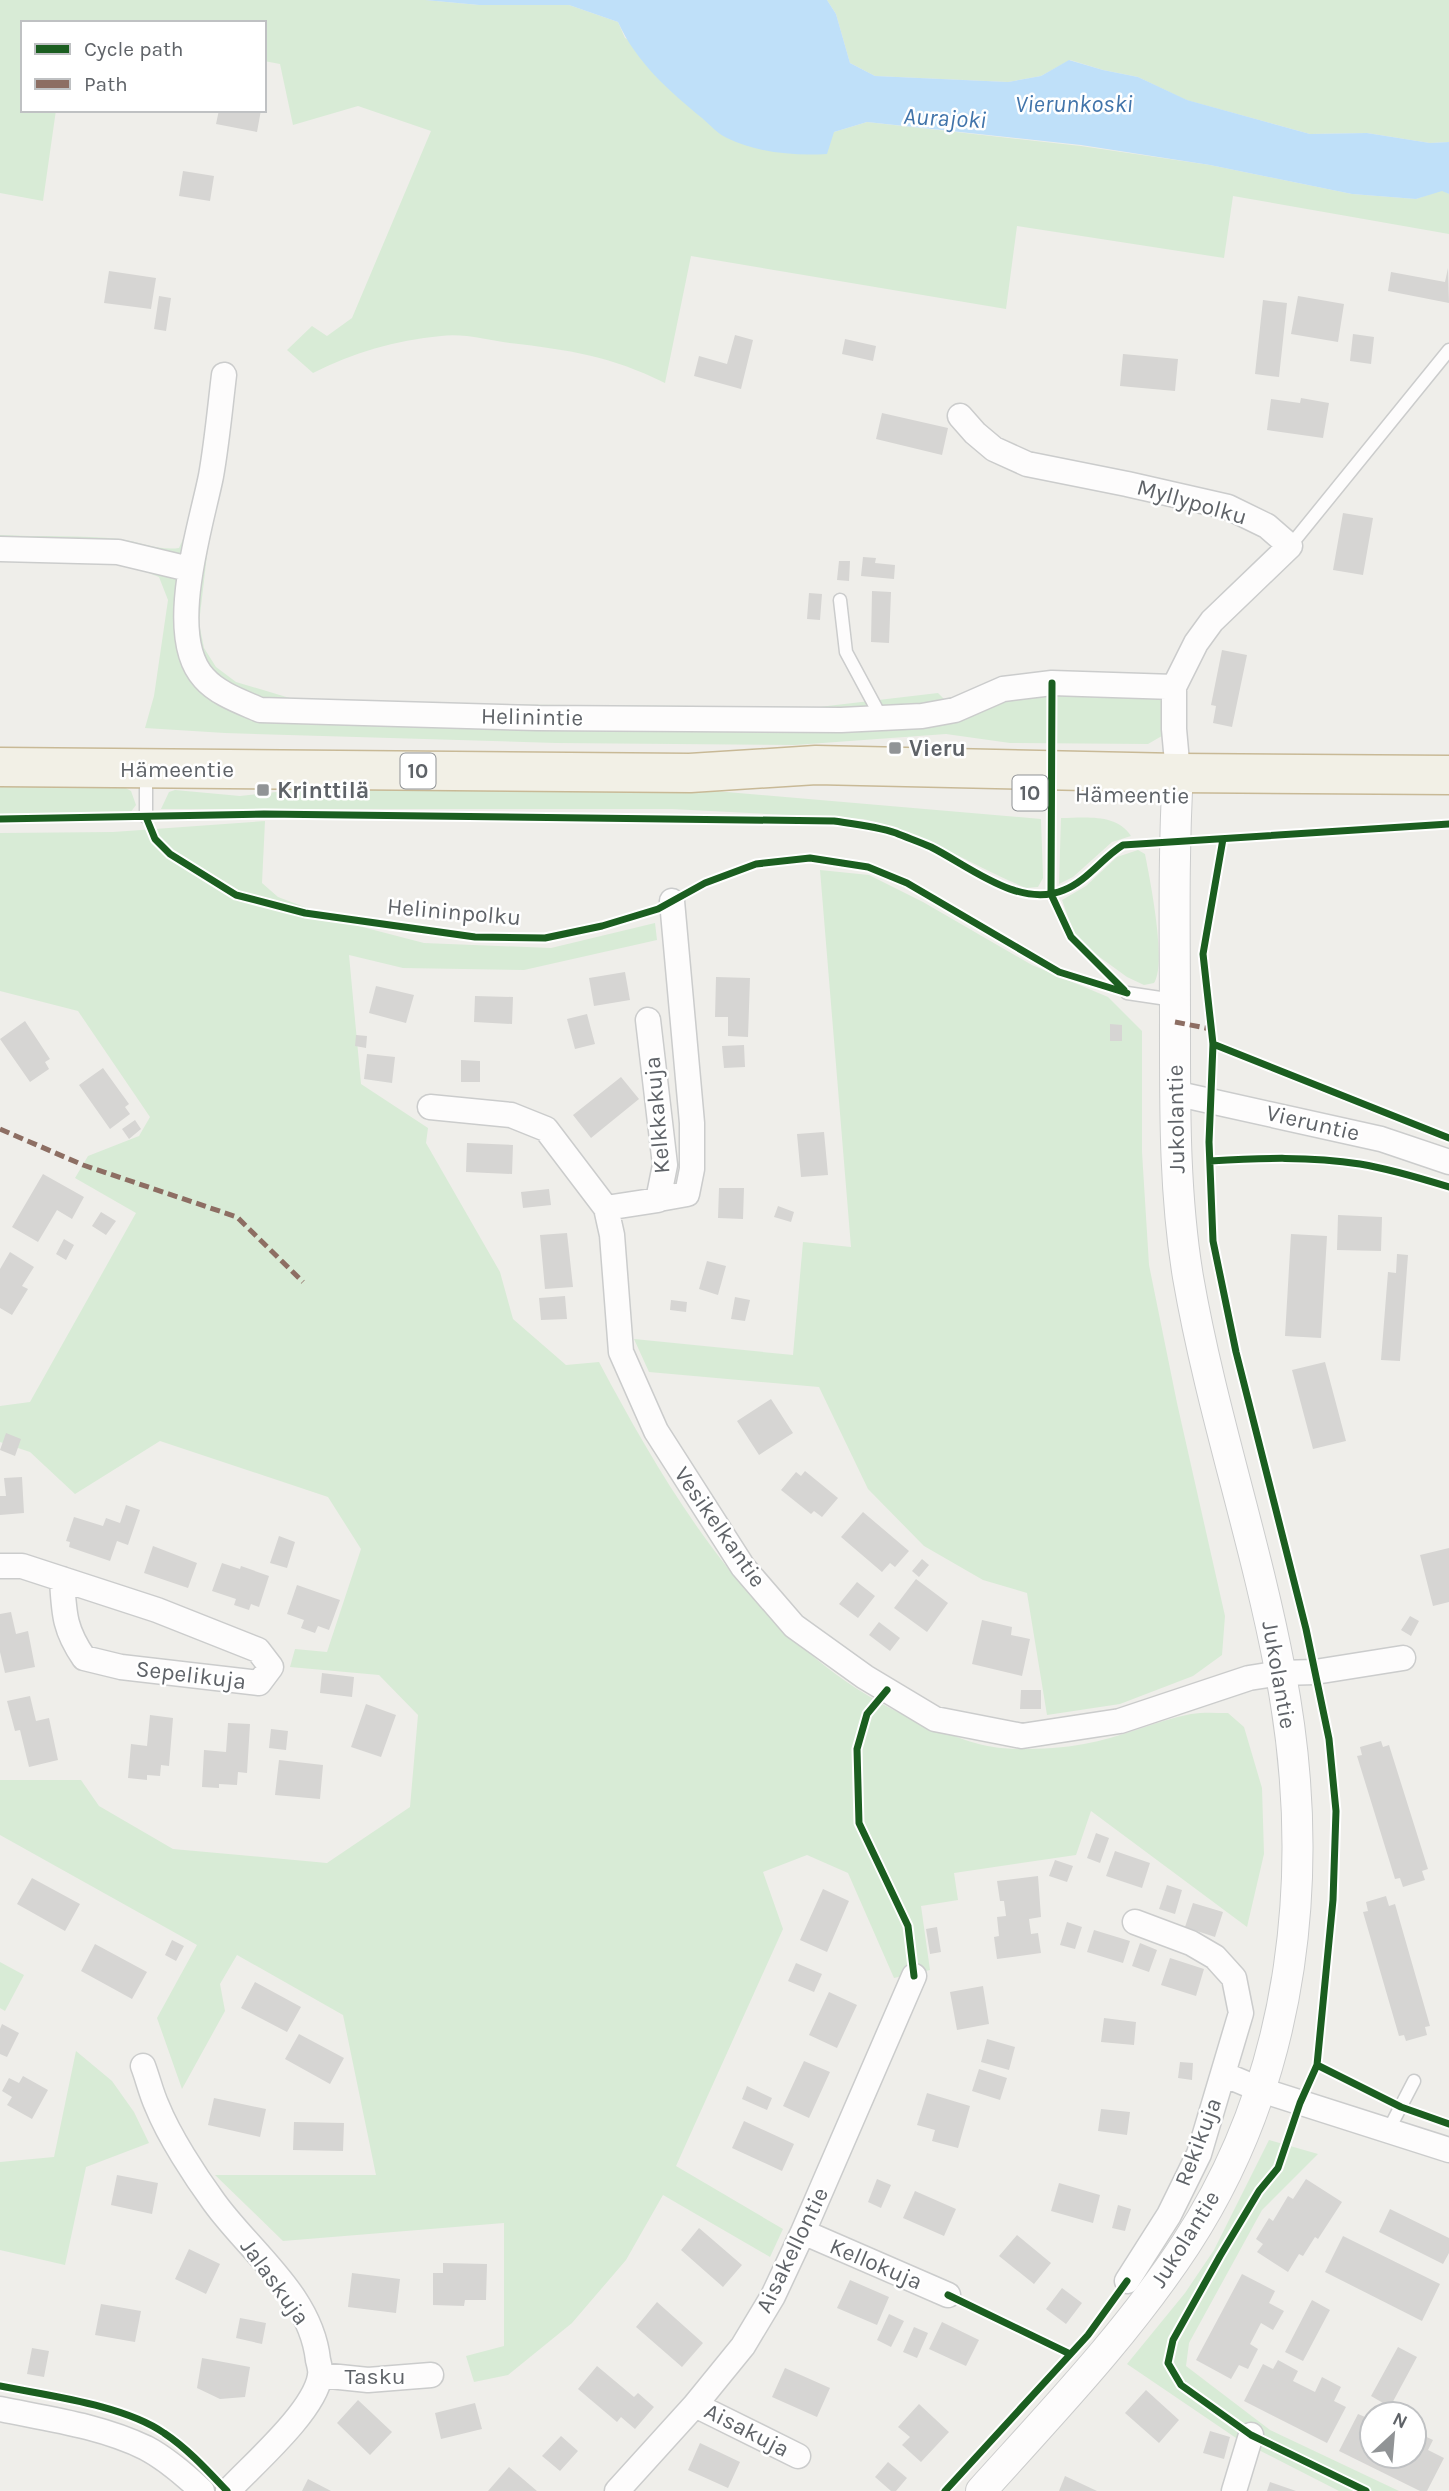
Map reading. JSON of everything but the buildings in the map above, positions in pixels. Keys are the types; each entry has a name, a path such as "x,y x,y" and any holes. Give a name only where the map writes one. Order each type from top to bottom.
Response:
{"highway":[{"name":"Hämeentie","path":"0,767 690,773 816,765 1177,785 1449,795"},
{"name":"Hämeentie","path":"1177,785 1449,775"}],"street":[{"name":"Helinintie","path":"224,374 211,474 189,569 189,651 204,678 230,696 260,710 579,718 841,720 922,716 955,710 1003,689 1052,683 1174,687"},
{"name":"Myllypolku","path":"960,416 994,449 1027,464 1228,508 1267,526 1290,546"},
{"path":"1177,785 1174,687 1196,643 1212,621 1290,546"},
{"path":"0,550 118,552 189,569"},
{"name":"Jukolantie","path":"981,2491 1131,2322 1188,2242 1227,2171 1261,2090 1280,2024 1290,1959 1298,1870 1296,1780 1281,1673 1188,1276 1177,1189 1174,1093 1174,842 1177,785"},
{"path":"659,1199 687,1194 692,1169 692,1123 672,901"},
{"name":"Kelkkakuja","path":"606,1208 659,1199 665,1165 648,1020"},
{"name":"Vieruntie","path":"1174,1093 1381,1139 1449,1162"},
{"name":"Vesikelkantie","path":"430,1107 512,1115 546,1129 606,1208 612,1235 621,1352 656,1431 743,1567 794,1626 865,1677 934,1719 1022,1736 1120,1721 1249,1678 1315,1672 1404,1658"},
{"name":"Sepelikuja","path":"0,1566 22,1566 62,1579 157,1611 258,1650 271,1667 259,1683 121,1667 84,1658 70,1638 62,1579"},
{"name":"Rekikuja","path":"1127,2281 1169,2215 1199,2154 1241,2013 1234,1978 1215,1957 1191,1943 1135,1922"},
{"name":"Aisakellontie","path":"617,2491 743,2346 773,2296 914,1976"},
{"name":"Jalaskuja","path":"143,2066 157,2107 214,2202 287,2290 307,2320 317,2347 320,2375"},
{"name":"Rekikuja","path":"1223,2074 1261,2090 1449,2150"},
{"name":"Kellokuja","path":"803,2232 948,2295"},
{"path":"228,2491 292,2424 309,2400 320,2375"},
{"name":"Tasku","path":"320,2375 368,2380 431,2375"},
{"name":"Aisakuja","path":"695,2404 798,2456"},
{"path":"0,2409 84,2427 148,2449 180,2471 202,2491"},
{"path":"1234,2491 1251,2435"}],"lane":[{"path":"1290,546 1449,350"},
{"path":"840,600 846,652 881,717"},
{"path":"146,769 146,817"},
{"path":"1127,993 1175,1000"},
{"path":"1388,2132 1414,2081"}],"green space":[{"path":"0,0 425,0 479,5 569,5 618,22 625,38 834,132 867,122 1081,146 1210,165 1352,194 1416,199 1442,190 1449,194 1449,234 1233,196 1224,258 1017,226 1006,309 691,256 665,383 608,360 552,348 458,335 391,344 343,359 313,373 287,350 312,326 327,336 352,318 431,131 358,106 293,125 280,64 266,61 266,21 21,21 21,112 56,112 43,201 0,193"},
{"path":"827,0 1449,0 1449,142 1430,143 1367,133 1310,134 1186,100 1138,77 1070,60 1041,76 1008,82 875,76 850,63 836,14"},
{"path":"217,386 235,390 207,555 199,623 204,648 216,667 236,682 293,699 344,703 819,707 938,693 955,710 1052,683 1174,687 1174,729 1148,744 1010,743 946,734 795,745 556,743 145,728 154,696 168,600 159,577 121,565 101,562 0,561 0,535 120,539 165,548 179,548 191,521"},
{"path":"0,786 122,786 131,791 136,805 130,813 0,814"},
{"path":"320,787 681,788 1041,819 1043,878 1038,887 1026,888 926,840 863,819 672,809 161,809 169,792 175,790 240,796"},
{"path":"1061,818 1109,820 1117,823 1131,836 1112,842 1073,877 1059,884"},
{"path":"265,821 262,883 278,897 347,923 424,943 551,948 655,923 657,940 524,970 403,968 349,955 361,1084 428,1128 426,1143 500,1272 513,1319 566,1365 599,1362 628,1416 694,1523 732,1573 773,1619 818,1661 868,1696 924,1724 982,1745 1021,1749 1069,1746 1111,1738 1191,1714 1228,1713 1244,1727 1262,1788 1264,1854 1247,1927 1091,1811 1076,1855 954,1873 958,1900 921,1906 930,1970 894,1978 848,1873 807,1855 763,1872 783,1929 676,2166 783,2229 770,2257 663,2195 626,2260 572,2323 508,2375 474,2382 466,2356 504,2346 504,2223 283,2241 215,2175 376,2175 343,2015 237,1955 220,1984 225,2011 182,2089 157,2018 197,1945 0,1835 0,1780 81,1780 99,1806 173,1849 327,1863 410,1807 418,1715 379,1675 290,1667 295,1649 327,1652 361,1549 328,1497 160,1441 75,1494 30,1452 0,1442 0,1406 30,1402 136,1213 75,1178 88,1156 139,1136 150,1117 78,1011 0,991 0,833 113,832"},
{"path":"1138,850 1145,854 1159,958 1154,983 1144,985 1127,977 1094,953 1073,931 1062,900 1086,886 1117,857"},
{"path":"820,870 869,875 923,902 1032,965 1108,997 1142,1031 1142,1152 1149,1265 1225,1616 1222,1655 1193,1676 1120,1704 1047,1715 1027,1593 983,1580 924,1546 868,1489 819,1387 649,1372 634,1339 793,1355 803,1242 851,1247"},
{"path":"0,1962 24,1975 5,2011 0,2008"},
{"path":"76,2051 112,2081 134,2112 149,2143 86,2167 65,2265 0,2250 0,2162 54,2157"},
{"path":"1269,2140 1318,2154 1262,2210 1189,2343 1186,2366 1270,2430 1399,2491 1339,2491 1239,2440 1127,2364 1185,2293 1214,2250"}],"water":[{"path":"425,0 827,0 836,14 850,63 875,76 1008,82 1041,76 1069,60 1138,77 1187,100 1310,134 1367,133 1430,143 1449,142 1449,194 1442,191 1416,199 1352,194 1210,165 1081,145 867,122 834,132 827,154 789,154 764,150 724,136 677,97 644,63 625,37 618,22 569,5 479,5"}],"marked path":[{"path":"1175,1022 1211,1029"},
{"path":"0,1129 83,1165 237,1217 303,1282"}],"cycle path":[{"path":"1052,683 1051,894 1071,937 1124,990"},
{"path":"0,819 264,814 834,821 896,833 931,847 995,883 1030,894 1047,894 1072,886 1123,845 1449,824"},
{"name":"Helininpolku","path":"146,817 155,839 170,854 236,895 305,913 475,937 545,938 602,926 658,909 705,883 756,864 810,858 868,867 907,883 1059,972 1127,993"},
{"path":"1223,839 1203,954 1213,1044 1209,1142 1213,1241 1236,1352 1306,1629 1329,1739 1336,1811 1333,1900 1317,2065 1300,2103 1278,2168 1259,2191 1220,2256 1173,2340 1168,2363 1181,2385 1251,2435 1366,2491"},
{"path":"1213,1044 1449,1138"},
{"path":"1210,1161 1285,1158 1341,1161 1382,1168 1449,1187"},
{"path":"887,1690 867,1714 857,1749 859,1823 908,1926 914,1976"},
{"path":"1317,2065 1401,2107 1449,2124"},
{"path":"945,2491 1088,2335 1127,2281"},
{"path":"948,2295 1070,2354"},
{"path":"0,2386 107,2408 147,2423 181,2446 227,2491"}],"place":[{"name":"Vieru","path":"895,748"},
{"name":"Krinttilä","path":"263,790"}],"water label":[{"name":"Vierunkoski","path":"1074,104"},
{"name":"Aurajoki","path":"945,118"}]}
